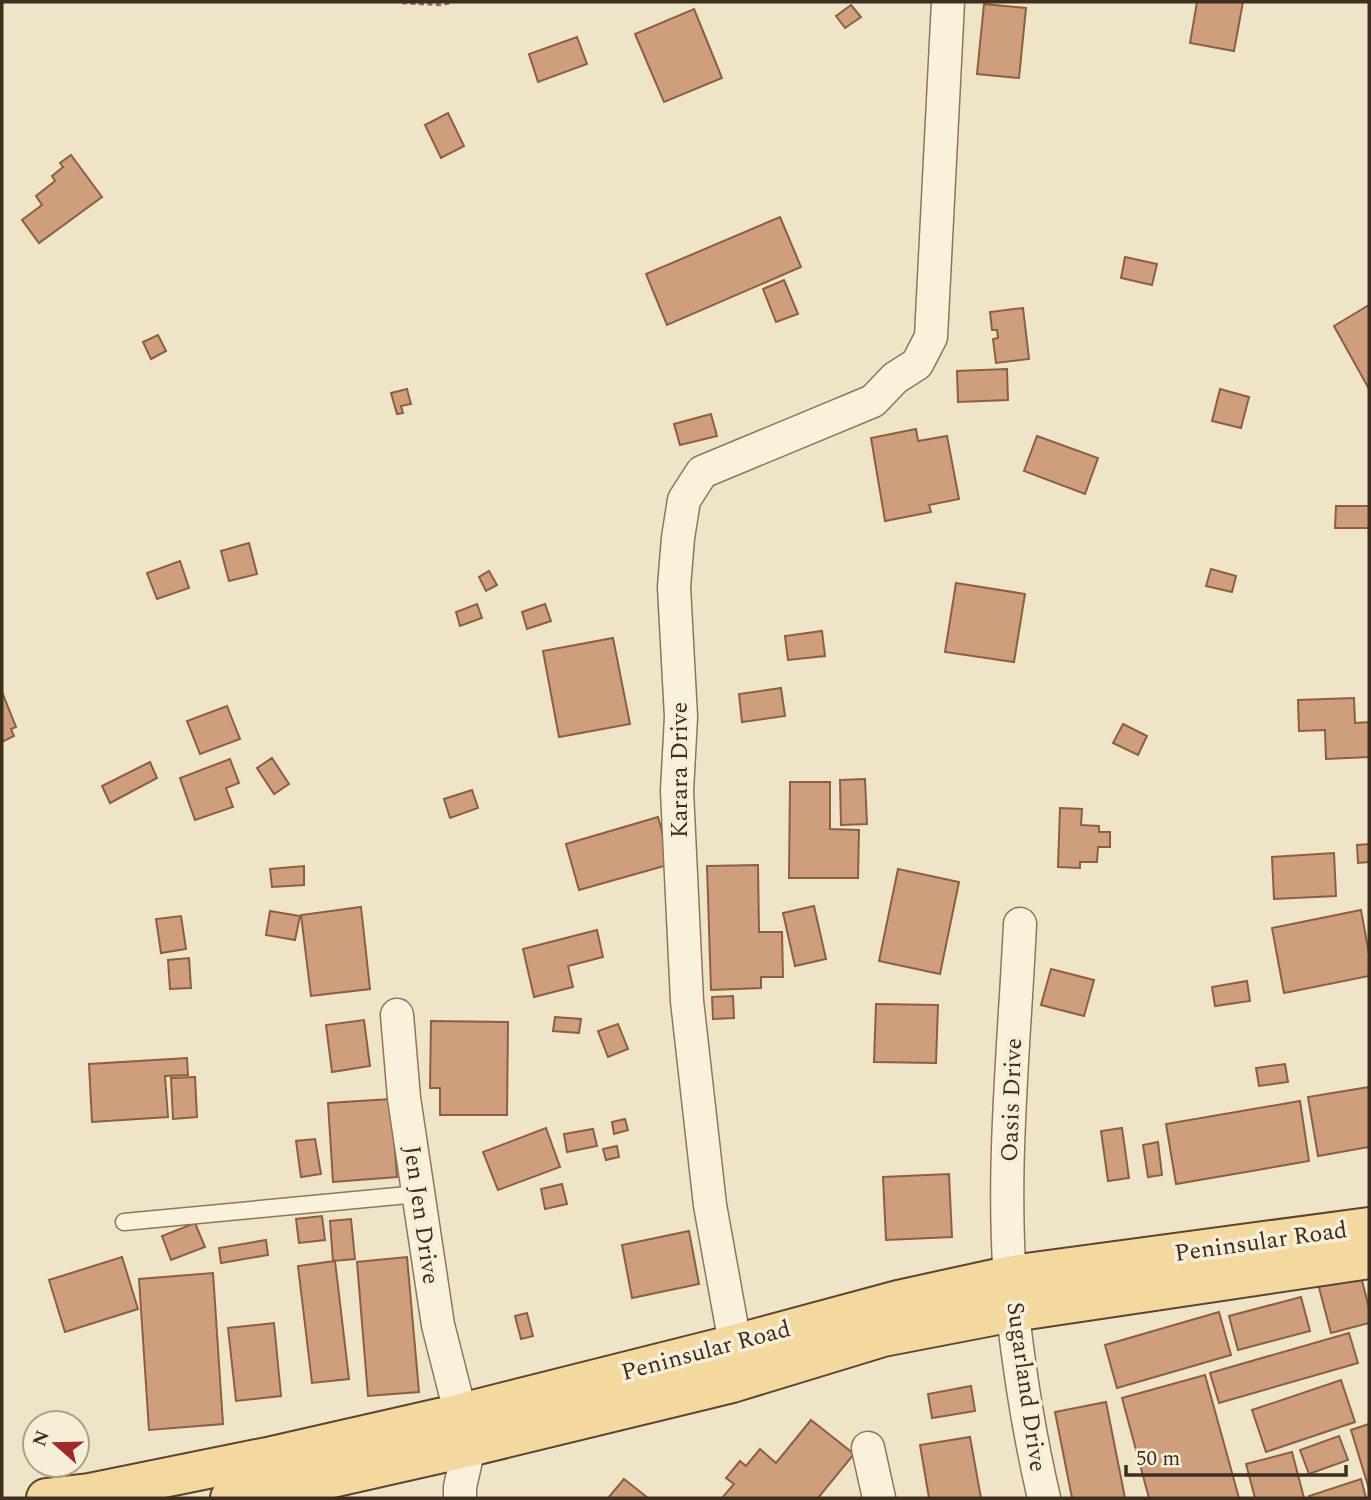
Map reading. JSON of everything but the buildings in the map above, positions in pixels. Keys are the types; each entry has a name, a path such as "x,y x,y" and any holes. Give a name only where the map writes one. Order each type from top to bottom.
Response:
{"main road":[{"name":"Peninsular Road","path":"465,1430 732,1383 883,1337 1012,1293 1369,1227"},
{"name":"Peninsular Road","path":"230,1498 277,1481 465,1430 735,1344 898,1300 1012,1293 1369,1259"},
{"name":"Peninsular Road","path":"46,1498 277,1481"}],"street":[{"name":"Karara Drive","path":"735,1344 710,1205 687,1001 677,791 681,718 674,587 684,500 702,472 873,401 895,379 916,364 931,337 948,2"},
{"name":"Oasis Drive","path":"1012,1293 1009,1120 1020,924"},
{"name":"Jen Jen Drive","path":"397,1015 404,1098 438,1325 465,1430"},
{"name":"Sugarland Drive","path":"1012,1293 1032,1446 1044,1498"},
{"path":"460,1498 465,1430"},
{"path":"867,1448 879,1498"}],"lane":[{"path":"124,1222 418,1194"}],"path":[{"path":"402,2 451,2"}]}
